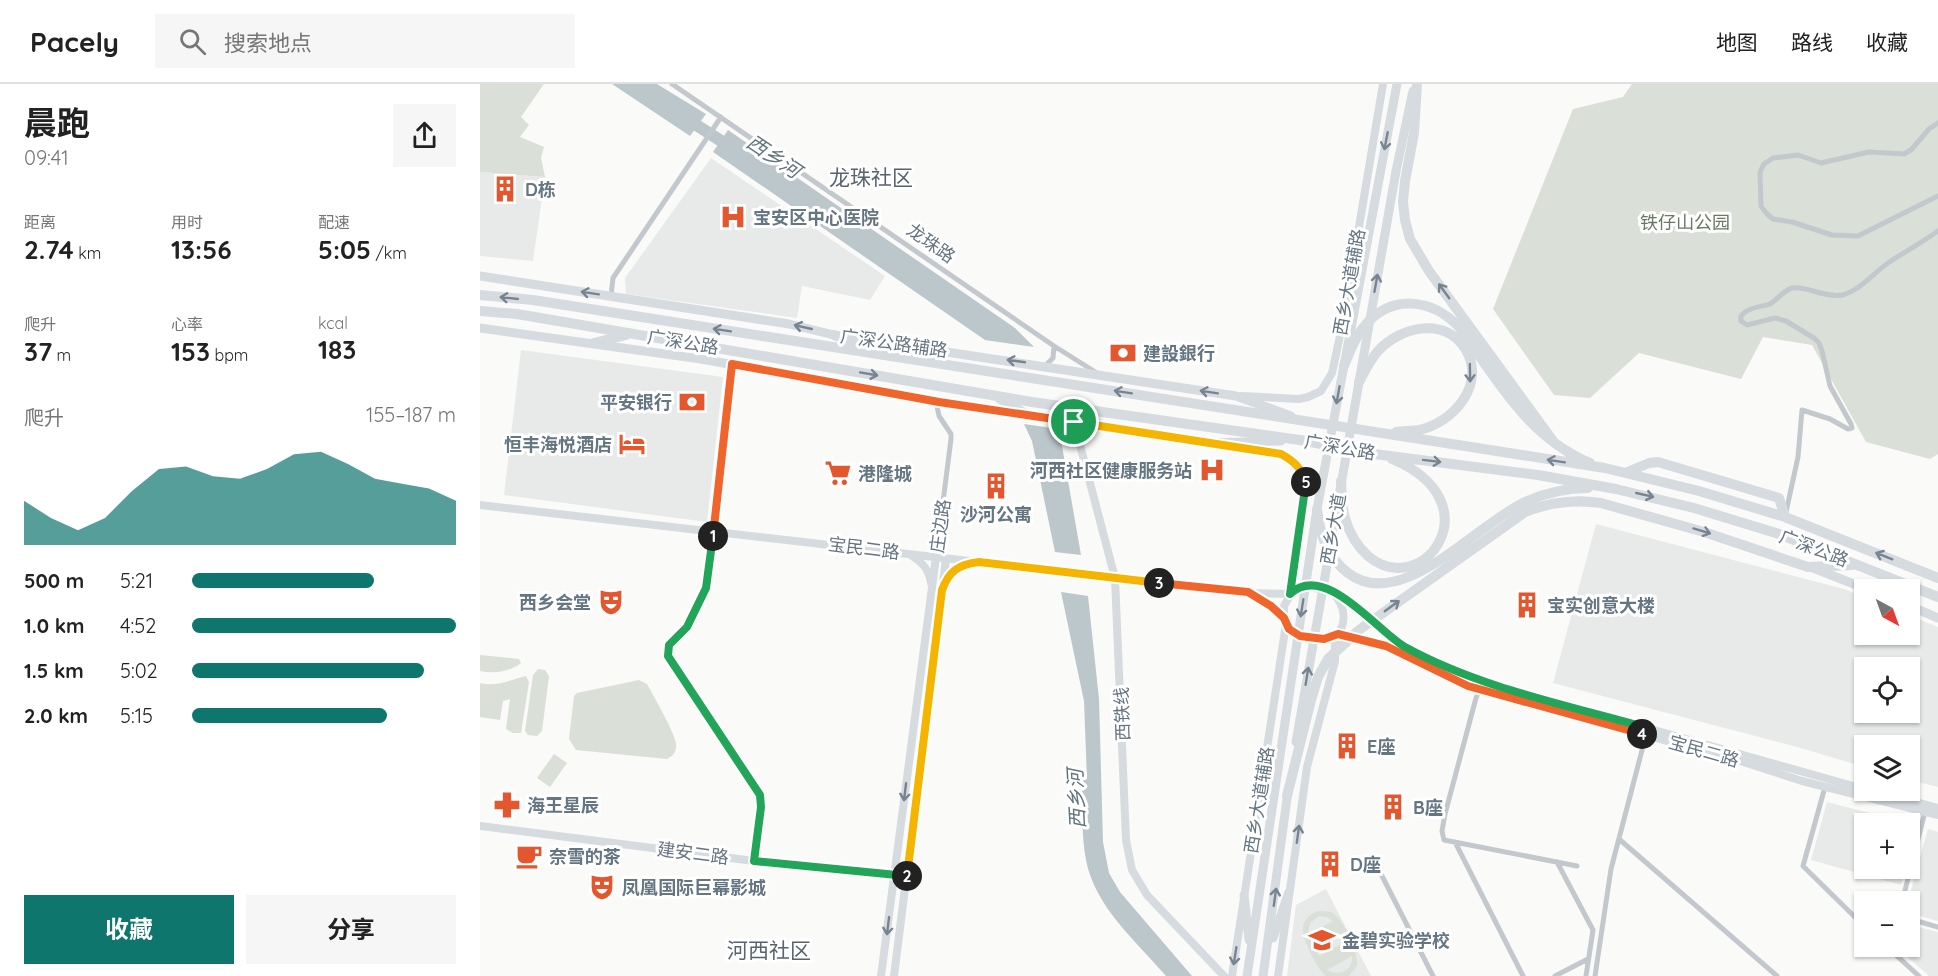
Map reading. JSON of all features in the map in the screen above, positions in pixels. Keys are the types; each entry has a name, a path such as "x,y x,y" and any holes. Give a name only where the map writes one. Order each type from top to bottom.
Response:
{"highway":[{"path":"1416,84 1414,133 1403,202 1410,238 1430,271 1553,441"},
{"name":"广深公路","path":"480,295 532,300 1605,468 1699,491 1785,517 1938,578"},
{"path":"1344,366 1361,330 1370,319 1397,305 1411,303 1425,305 1451,318 1460,328 1527,419 1553,441 1586,461 1605,468"},
{"name":"广深公路","path":"480,310 517,314 994,395 1300,440 1374,454 1538,475 1616,489 1779,534 1938,597"},
{"path":"1359,382 1378,350 1396,336 1414,328 1427,327 1438,330 1459,342 1466,351 1471,381 1462,403 1454,411 1433,425 1419,430 1378,433"},
{"path":"594,344 631,334"},
{"path":"834,335 878,354 919,347"},
{"path":"994,395 1027,415"},
{"path":"1341,481 1345,518 1355,542 1373,560 1384,565 1398,567 1413,565 1428,557 1439,546 1446,523 1436,492 1410,468 1374,454"},
{"path":"1625,473 1648,463 1658,462 1779,498 1785,517"},
{"path":"1317,509 1325,546 1340,566 1362,581 1386,584 1399,582 1421,571 1524,503 1565,490 1616,489"},
{"path":"1287,796 1311,700 1318,677 1328,659 1359,630 1506,524 1542,505 1584,501 1601,503 1704,531 1808,567 1858,564"}],"main road":[{"name":"西乡大道","path":"1247,976 1317,509 1397,84"},
{"name":"西乡大道","path":"1263,976 1287,796 1341,481 1396,171 1416,84"},
{"name":"广深公路辅路","path":"480,276 789,324 834,335 1236,396 1305,420"},
{"path":"480,327 732,364 936,401 1208,443 1300,440"},
{"path":"1808,567 1854,584"},
{"path":"1920,610 1938,618"},
{"path":"1265,960 1290,892"},
{"path":"1244,895 1250,956"}],"street":[{"name":"龙珠路","path":"672,84 719,119 1054,346 1099,374"},
{"name":"西乡大道辅路","path":"1236,396 1299,399 1320,391 1329,380 1342,322 1383,84"},
{"path":"611,296 613,278 719,119"},
{"path":"1938,123 1904,154 1869,152 1821,163 1798,155 1787,155 1773,158 1764,164 1760,172 1761,206 1773,219 1846,237 1858,236 1938,196"},
{"path":"1785,517 1798,457 1803,410 1830,419 1848,429 1852,428 1830,386 1819,343 1786,321 1775,318 1747,325 1741,321 1741,316 1745,311 1768,305 1793,288 1827,296 1844,295 1854,290 1889,262 1938,231"},
{"path":"1045,366 1053,358 1054,346"},
{"path":"732,364 706,588 687,627 669,645 668,656 760,795 761,807 754,861"},
{"name":"庄边路","path":"881,976 951,439 951,434 939,416 936,401"},
{"name":"西铁线","path":"1074,422 1115,578 1126,840 1129,859 1135,877 1147,896 1224,976"},
{"name":"西乡大道辅路","path":"1208,443 1281,454 1302,470 1307,484 1290,594 1284,606 1285,621 1232,976"},
{"name":"宝民二路","path":"480,505 1248,592 1290,594 1303,586 1331,591 1359,608 1389,637 1481,686"},
{"path":"903,553 920,561 926,568 932,588"},
{"name":"庄边路","path":"894,976 946,559"},
{"path":"942,590 951,572 959,567 979,562"},
{"path":"1278,976 1307,767 1335,661 1337,635 1343,626 1344,611 1339,600 1331,591"},
{"name":"宝民二路","path":"1248,592 1271,606 1293,633 1300,636 1324,639 1337,635 1386,646 1446,676 1647,731 1742,754 1854,786"},
{"path":"1335,661 1345,647 1360,639"},
{"path":"1481,686 1445,814 1442,831 1444,840 1577,866"},
{"path":"1594,976 1611,869 1647,731"},
{"name":"宝民二路","path":"1647,731 1825,787 1938,815"},
{"path":"1825,787 1803,866 1854,916"},
{"path":"1912,801 1938,808"},
{"path":"1905,891 1925,812"},
{"name":"建安二路","path":"480,826 754,861 907,877"},
{"path":"1619,839 1777,976"},
{"path":"1455,842 1523,976"},
{"path":"1557,862 1593,930 1586,976"},
{"path":"1381,874 1433,976"},
{"path":"1920,922 1938,927"},
{"path":"1899,957 1919,976"},
{"path":"1555,976 1588,959"}],"shaded area":[{"path":"612,84 657,84 706,114 690,136"},
{"path":"728,130 1015,328 1034,347 985,340 713,152"},
{"name":"宝安区中心医院","path":"711,158 885,276 870,300 802,286 797,318 626,294 625,278"},
{"path":"480,172 545,177 533,261 480,256"},
{"path":"521,350 723,377 707,522 504,495"},
{"path":"1024,424 1059,429 1081,555 1055,552 1032,441"},
{"path":"1596,524 1854,593 1854,645 1920,645 1920,620 1938,627 1938,787 1920,782 1920,735 1854,735 1854,764 1553,683"},
{"path":"1061,592 1088,596 1099,699 1103,842 1109,873 1120,892 1192,976 1166,976 1107,908 1091,877 1084,850 1083,830 1082,781 1087,779 1084,701"},
{"path":"1827,802 1869,813 1854,813 1854,872 1811,860"},
{"path":"1928,829 1938,832 1938,921 1920,916 1920,891 1911,891 1914,879 1920,879 1920,858"},
{"path":"1879,879 1902,879 1901,885"},
{"name":"金碧实验学校","path":"1326,889 1371,976 1287,976 1296,905"},
{"path":"1920,928 1938,932 1938,976 1929,976 1907,957 1920,957"}],"green space":[{"path":"480,84 544,84 521,117 529,125 520,137 544,147 541,158 545,177 480,172"},
{"name":"铁仔山公园","path":"1632,84 1938,84 1938,454 1930,459 1866,442 1812,345 1763,337 1741,379 1639,353 1590,398 1554,395 1493,309 1573,109 1623,97"},
{"path":"480,655 519,659 521,663 501,672 480,671"},
{"path":"538,669 545,670 549,676 542,731 537,736 528,735 525,731 533,675"},
{"path":"526,676 529,682 521,733 513,733 506,729 510,699 503,701 500,720 480,717 480,683 498,684"},
{"path":"639,680 647,684 672,732 676,747 673,755 667,759 576,750 569,739 574,696 577,693"},
{"path":"554,754 567,763 550,787 537,778"},
{"path":"1318,911 1329,912 1342,922 1357,960 1357,966 1349,976 1326,976 1321,971 1304,937 1303,925 1311,915","holes":["1319,916 1333,921 1308,934 1310,923","1341,935 1345,942 1319,956 1315,948","1352,956 1348,969 1336,973 1327,970"]}],"waterway":[{"name":"西乡河","path":"684,117 732,148"}],"place":[{"name":"D栋","path":"505,189"},
{"name":"宝安区中心医院","path":"733,217"},
{"name":"建設銀行","path":"1123,353"},
{"name":"平安银行","path":"692,402"},
{"name":"恒丰海悦酒店","path":"632,444"},
{"name":"河西社区健康服务站","path":"1212,470"},
{"name":"港隆城","path":"838,473"},
{"name":"沙河公寓","path":"996,486"},
{"name":"西乡会堂","path":"611,602"},
{"name":"宝实创意大楼","path":"1527,605"},
{"name":"E座","path":"1347,746"},
{"name":"海王星辰","path":"507,805"},
{"name":"B座","path":"1393,807"},
{"name":"奈雪的茶","path":"529,856"},
{"name":"D座","path":"1330,864"},
{"name":"凤凰国际巨幕影城","path":"602,887"},
{"name":"金碧实验学校","path":"1322,940"}],"district":[{"name":"龙珠社区","path":"871,177"},
{"name":"河西社区","path":"769,950"}],"route":[{"path":"732,364 939,402 1074,422 1281,454 1302,470 1307,484 1290,594 1303,586 1325,589 1364,612 1389,637 1456,672 1492,685 1648,728 1646,735 1468,686 1386,646 1338,634 1324,639 1300,636 1289,629 1279,612 1248,592 979,562 959,567 951,572 942,590 907,877 754,861 761,807 760,795 668,656 669,645 687,627 706,588 732,364"}]}
